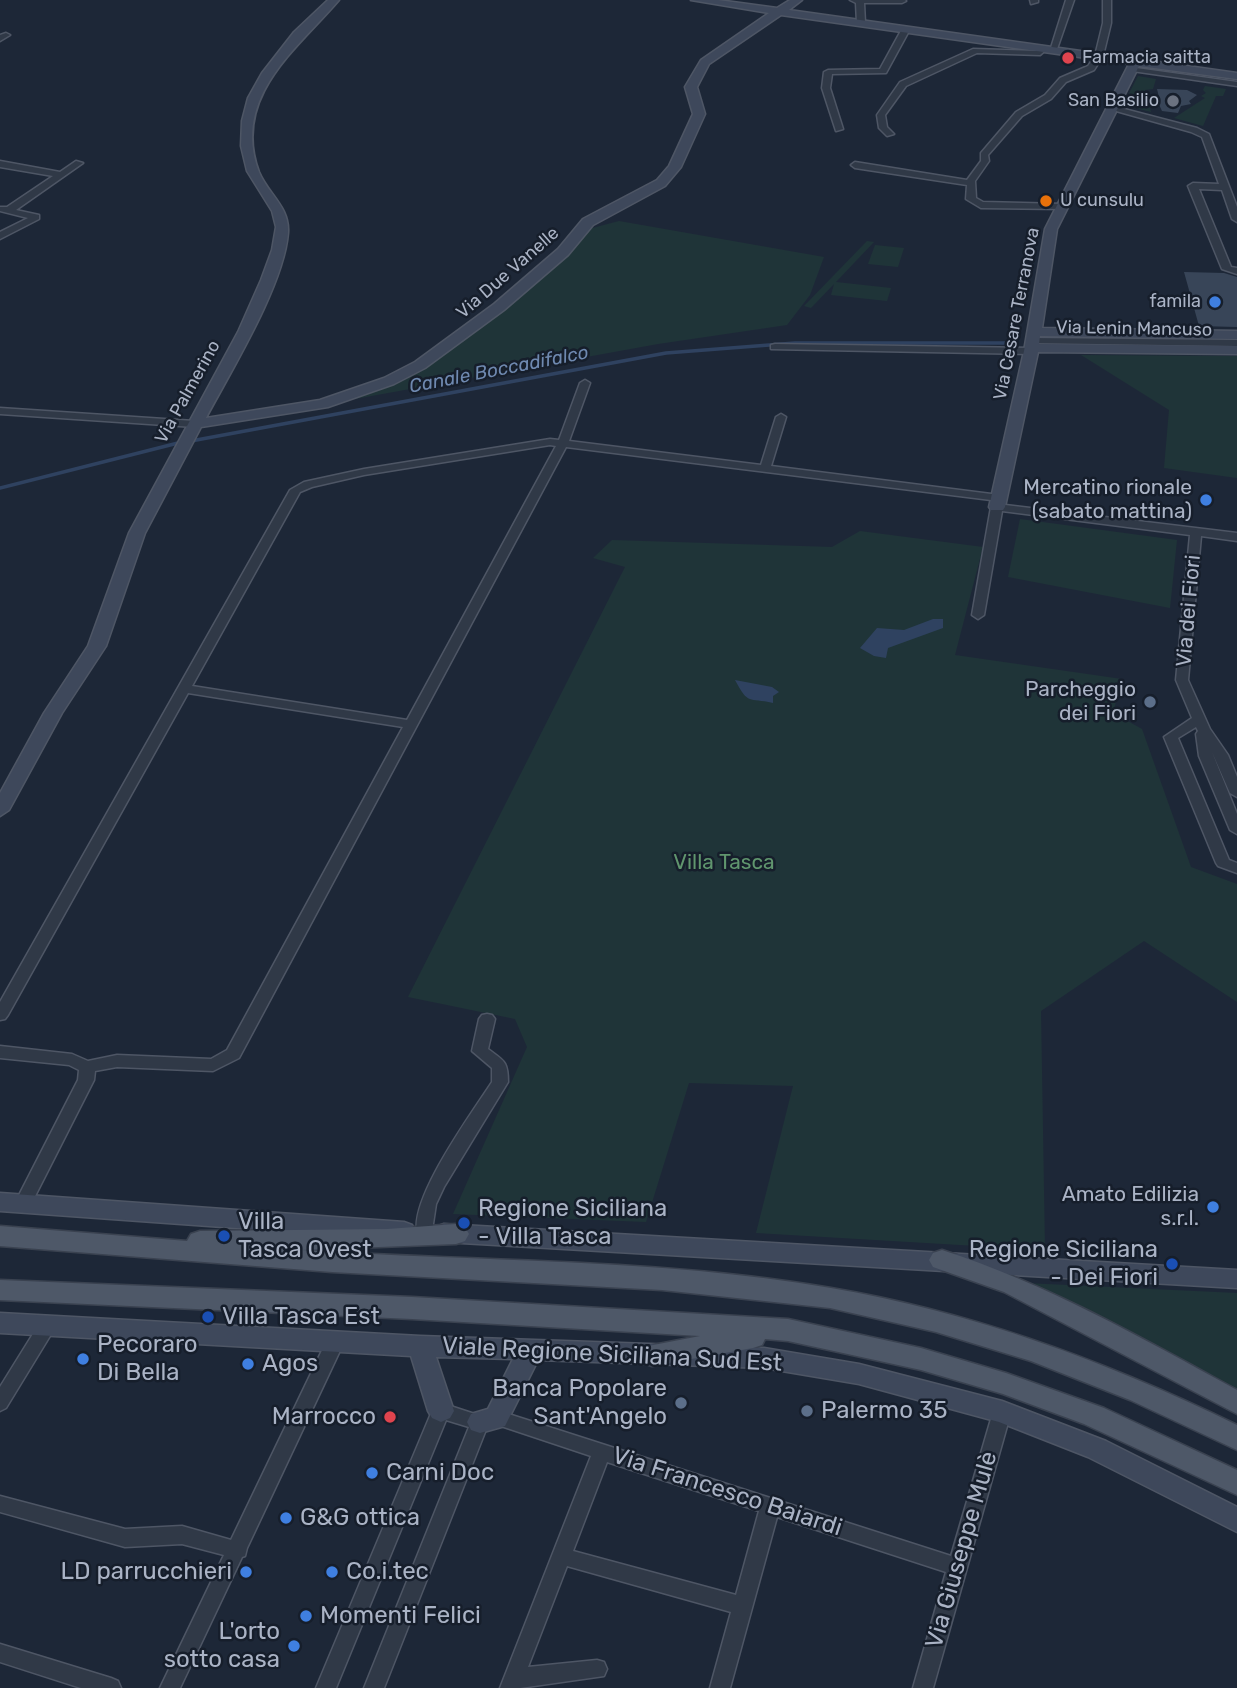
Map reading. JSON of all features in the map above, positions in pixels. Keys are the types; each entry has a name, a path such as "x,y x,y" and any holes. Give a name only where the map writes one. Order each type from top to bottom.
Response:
{"main road":[{"path":"114,1244 243,1239 387,1239 456,1234"},
{"path":"0,1236 303,1261 751,1287 832,1299 959,1328 1032,1350 1113,1378 1237,1438"},
{"path":"942,1260 1013,1285 1083,1319 1237,1403"},
{"name":"Viale Regione Siciliana Sud Est","path":"0,1290 412,1308 788,1330 896,1353 1006,1384 1094,1416 1237,1483"},
{"path":"652,1355 788,1330"}],"street":[{"name":"Via Palmerino","path":"0,810 53,713 97,646 137,533 245,332 282,235 282,225 274,202 253,173 250,162 246,130 250,112 277,56 294,36 334,0"},
{"path":"696,0 1099,55 1134,65 1237,84"},
{"name":"Via Due Vanelle","path":"192,429 323,404 389,381 420,365 499,307 564,252 588,222 661,183 675,167 699,114 691,87 701,68 720,50 797,0"},
{"path":"890,134 883,128 881,115 903,84 976,51 1040,53 1049,49 1070,0"},
{"path":"1062,207 981,205 971,199 971,183 985,161 984,155 1019,114 1048,97 1063,80 1091,68 1099,55 1107,23 1107,0"},
{"path":"855,1 860,2 861,23"},
{"path":"855,1 902,1"},
{"path":"839,130 825,88 828,72 883,71 906,29"},
{"path":"1134,65 1237,76"},
{"name":"Via Cesare Terranova","path":"998,502 1032,343 1051,229 1134,65"},
{"path":"1112,107 1194,130 1206,136 1237,219"},
{"path":"4,210 79,163"},
{"path":"0,164 61,175"},
{"path":"855,164 971,183"},
{"path":"1224,187 1193,186 1227,269 1237,271"},
{"path":"0,236 36,217 4,210"},
{"name":"Via Lenin Mancuso","path":"1032,343 1237,335"},
{"path":"775,347 1032,343"},
{"name":"Via Lenin Mancuso","path":"1032,343 1237,343"},
{"name":"Via Lenin Mancuso","path":"1032,343 1237,350"},
{"path":"0,1052 72,1060 87,1068 117,1061 213,1065 233,1054 297,941 410,724 563,443 585,383"},
{"path":"0,411 192,429"},
{"path":"765,469 781,417"},
{"path":"0,1015 296,490 308,484 364,472 550,442 765,469 1237,537"},
{"path":"978,615 998,502"},
{"name":"Via dei Fiori","path":"1196,532 1182,680 1201,724 1220,755 1237,793"},
{"path":"186,689 410,724"},
{"path":"1201,724 1171,737 1223,863 1237,868"},
{"name":"Via dei Fiori","path":"1201,724 1206,756 1237,830"},
{"path":"425,1232 428,1203 436,1185 500,1082 500,1066 480,1051 487,1019"},
{"path":"87,1068 86,1080 11,1203 456,1234 1237,1279"},
{"name":"Viale Regione Siciliana Sud Est","path":"0,1323 420,1346 764,1358 859,1374 1002,1412 1097,1449 1183,1490 1237,1520"},
{"path":"0,1403 47,1326"},
{"path":"170,1688 335,1340"},
{"path":"326,1688 442,1411 420,1346"},
{"path":"374,1688 488,1420 530,1351"},
{"name":"Via Francesco Baiardi","path":"442,1411 488,1420 602,1451 957,1567"},
{"name":"Via Giuseppe Mulè","path":"923,1688 1002,1412"},
{"path":"512,1683 602,1451"},
{"path":"0,1504 125,1538 182,1535 237,1550"},
{"path":"720,1688 770,1507"},
{"path":"561,1556 742,1606"},
{"path":"0,1653 111,1688"},
{"path":"512,1683 597,1668"}],"green space":[{"path":"1138,76 1156,79 1153,89 1145,90 1151,112 1123,105"},
{"path":"1205,86 1226,89 1223,96 1216,96 1203,126 1174,118 1205,98 1201,96 1206,93 1203,90"},
{"path":"619,221 824,257 810,295 787,325 658,344 355,399 445,347 581,231"},
{"path":"867,241 874,242 836,282 891,288 887,301 831,295 834,284 811,308 804,306"},
{"path":"875,245 904,248 898,267 868,264"},
{"path":"1081,355 1237,356 1237,478 1164,468 1169,410"},
{"path":"1020,519 1177,540 1170,608 1008,577"},
{"name":"Villa Tasca","path":"860,531 983,547 955,655 1122,679 1113,713 1142,729 1191,867 1237,884 1237,1002 1144,941 1041,1011 1045,1250 756,1233 793,1086 689,1083 646,1222 453,1214 527,1047 515,1019 408,997 625,567 593,558 612,540 832,547"},
{"path":"1025,1283 1237,1293 1237,1392 1081,1307"}],"water":[{"path":"933,619 943,619 943,628 888,648 886,658 874,656 860,648 877,628 904,630"},
{"path":"735,680 772,687 779,692 773,696 773,703 750,699 743,694"}],"building":[{"name":"San Basilio","path":"1157,89 1187,90 1197,95 1189,101 1191,104 1181,106 1178,113 1162,111 1156,98 1159,97"},
{"name":"famila","path":"1184,272 1224,273 1237,277 1237,327 1199,326"}],"waterway":[{"name":"Canale Boccadifalco","path":"191,441 666,353 795,343 1011,343"},
{"name":"Canale Boccadifalco","path":"0,488 182,442"}],"place":[{"name":"Farmacia saitta","path":"1068,58"},
{"name":"San Basilio","path":"1173,101"},
{"name":"U cunsulu","path":"1046,201"},
{"name":"famila","path":"1215,302"},
{"name":"Mercatino rionale (sabato mattina)","path":"1206,500"},
{"name":"Parcheggio dei Fiori","path":"1150,702"},
{"name":"Amato Edilizia s.r.l.","path":"1213,1207"},
{"name":"Regione Siciliana - Villa Tasca","path":"464,1223"},
{"name":"Villa Tasca Ovest","path":"224,1236"},
{"name":"Regione Siciliana - Dei Fiori","path":"1172,1264"},
{"name":"Villa Tasca Est","path":"208,1317"},
{"name":"Pecoraro Di Bella","path":"83,1359"},
{"name":"Agos","path":"248,1364"},
{"name":"Banca Popolare Sant'Angelo","path":"681,1403"},
{"name":"Palermo 35","path":"807,1411"},
{"name":"Marrocco","path":"390,1417"},
{"name":"Carni Doc","path":"372,1473"},
{"name":"G&G ottica","path":"286,1518"},
{"name":"LD parrucchieri","path":"246,1572"},
{"name":"Co.i.tec","path":"332,1572"},
{"name":"Momenti Felici","path":"306,1616"},
{"name":"L'orto sotto casa","path":"294,1646"}]}
